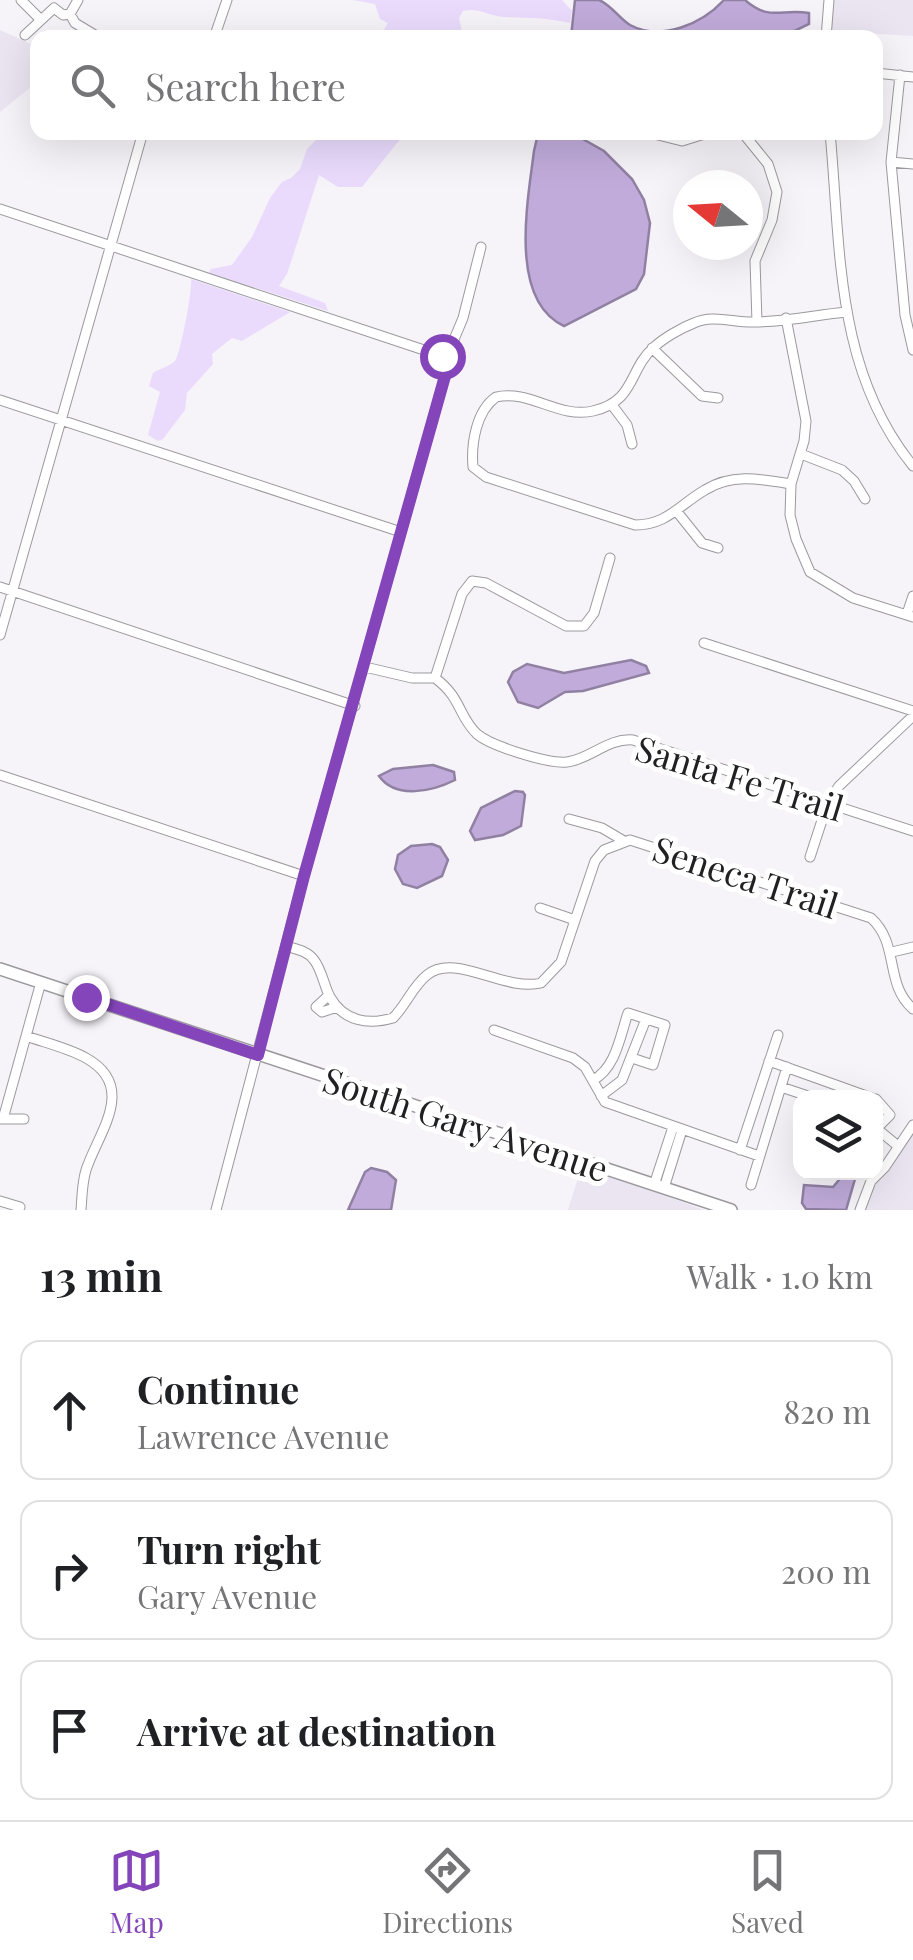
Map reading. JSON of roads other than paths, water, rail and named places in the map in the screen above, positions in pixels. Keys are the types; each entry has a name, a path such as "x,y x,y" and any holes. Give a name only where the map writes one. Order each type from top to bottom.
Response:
{"main road":[{"name":"South Gary Avenue","path":"0,969 731,1210"}],"street":[{"path":"21,0 42,20"},
{"path":"70,14 78,0"},
{"path":"217,30 226,0"},
{"path":"827,30 829,0"},
{"path":"31,30 55,4 63,14 70,14"},
{"path":"70,14 75,23 87,30"},
{"path":"25,35 30,31"},
{"path":"883,74 913,77"},
{"path":"900,74 891,162 913,350"},
{"path":"0,634 141,140"},
{"path":"748,140 768,164 777,192 772,220 755,260 757,322"},
{"path":"831,140 846,312 857,364 882,422 913,466"},
{"path":"891,162 913,164"},
{"path":"0,209 442,356 447,369 304,876 216,1210"},
{"path":"445,360 462,318 481,247"},
{"path":"791,484 755,478 730,480 706,489 678,513 649,524 622,522 490,479 474,467 472,446 482,412 496,397 516,396 570,412 612,405 631,386 652,348 702,320 757,322 846,312"},
{"path":"786,318 804,400 806,430 791,484 793,527 810,572 852,598 910,616 913,596"},
{"path":"652,348 702,396 718,398"},
{"path":"492,386 496,397"},
{"path":"0,400 401,532"},
{"path":"612,405 627,425 632,444"},
{"path":"801,454 842,470 865,499"},
{"path":"678,513 702,543 718,548"},
{"path":"365,667 412,678 435,678 462,594 470,583 486,583 566,626 584,626 594,613 610,558"},
{"path":"0,588 355,706"},
{"path":"704,643 913,714 838,786 828,802 810,857"},
{"name":"Santa Fe Trail","path":"435,678 456,698 479,735 546,760 572,761 614,740 629,740 913,831"},
{"path":"0,774 304,876"},
{"path":"569,819 602,828 624,841"},
{"name":"Seneca Trail","path":"337,1006 360,1021 393,1018 431,971 448,967 517,986 542,983 562,962 596,861 604,850 624,841 640,841 864,914 881,928 892,952 897,991 913,1008"},
{"path":"540,908 576,920"},
{"path":"286,946 307,952 316,961 337,1006 322,1012 316,1007 329,995"},
{"path":"892,952 913,947"},
{"path":"24,1119 1,1119 41,982"},
{"path":"593,1080 610,1066 628,1013 665,1025 652,1065 632,1058"},
{"path":"600,1096 622,1080 646,1019"},
{"path":"494,1030 573,1058 585,1067 605,1102 760,1156"},
{"path":"740,1150 778,1035"},
{"path":"26,1036 88,1059 105,1075 110,1088 110,1116 86,1170 81,1210"},
{"path":"769,1061 852,1090"},
{"path":"751,1184 787,1067"},
{"path":"780,1087 793,1091"},
{"path":"860,1210 872,1180 913,1125"},
{"path":"659,1187 678,1128"},
{"path":"883,1134 898,1146"},
{"path":"0,1201 20,1207"}]}
